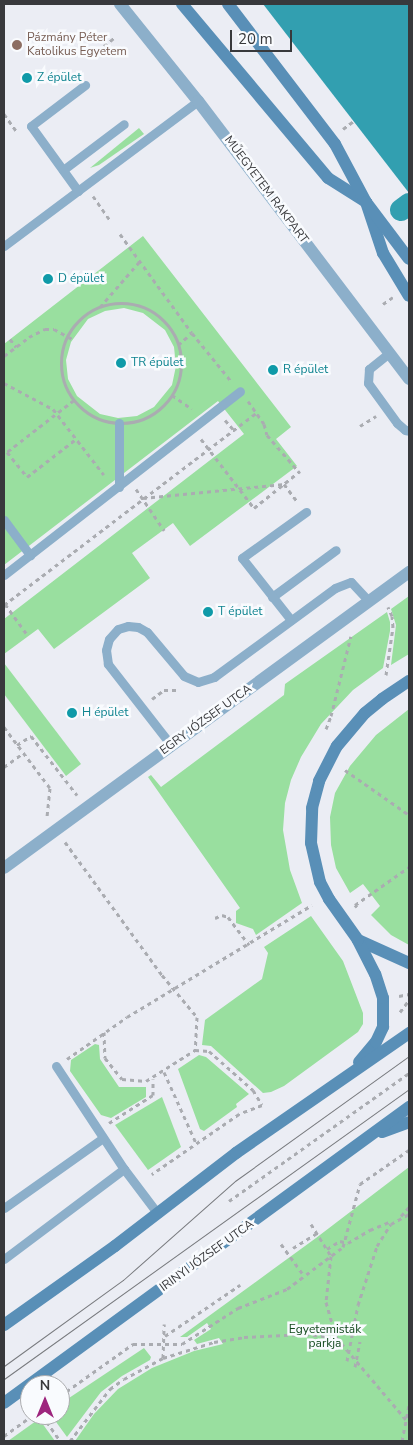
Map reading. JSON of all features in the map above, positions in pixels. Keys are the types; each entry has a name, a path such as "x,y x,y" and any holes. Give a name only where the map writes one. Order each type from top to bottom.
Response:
{"main road":[{"path":"182,4 328,178 366,202 383,253 409,296"},
{"path":"228,4 335,144 366,202 409,260"},
{"path":"349,1074 376,1042 385,1023 382,998 375,974 358,940 329,899 320,882 311,843 312,808 319,781 342,740 365,713 409,681"},
{"path":"358,940 409,963"},
{"path":"4,1324 158,1214 236,1153 409,1033"},
{"name":"IRINYI JÓZSEF UTCA","path":"4,1403 409,1107"},
{"path":"368,1138 409,1122"}],"street":[{"name":"MŰEGYETEM RAKPART","path":"120,4 198,101 409,379"},
{"name":"EGRY JÓZSEF UTCA","path":"4,868 409,572"}],"lane":[{"path":"82,188 64,170 31,126 85,85"},
{"path":"4,246 198,101"},
{"path":"64,170 124,124"},
{"path":"389,353 370,369 368,383 396,423 409,431"},
{"path":"4,575 240,391"},
{"path":"117,488 119,423"},
{"path":"291,620 242,558 306,512"},
{"path":"4,520 30,556"},
{"path":"272,597 336,550"},
{"path":"171,745 108,664 106,650 109,638 118,629 128,626 138,627 147,632 184,676 193,681 207,681 335,588 347,582 351,582 369,601"},
{"path":"56,1066 124,1169 158,1214"},
{"path":"4,1208 103,1138"},
{"path":"4,1259 124,1169"}],"path":[{"path":"104,46 114,38"},
{"path":"4,114 21,137"},
{"path":"82,188 110,220"},
{"path":"120,234 192,333 257,412 267,435 300,472 254,508 200,438"},
{"path":"100,307 124,303 148,310 167,324 178,345 181,371 172,395 164,405 149,416 131,422 119,423 96,417 74,400 64,383 62,372 62,354 67,336 81,319 100,307 140,261"},
{"path":"4,356 28,337 45,330 54,329 72,339"},
{"path":"178,345 192,333"},
{"path":"10,338 16,347"},
{"path":"4,383 53,409 117,488"},
{"path":"172,395 205,419"},
{"path":"74,400 7,452 27,477 76,439"},
{"path":"28,636 4,604 257,412"},
{"path":"225,420 233,429"},
{"path":"143,498 284,484"},
{"path":"284,484 289,491"},
{"path":"136,488 164,530"},
{"path":"40,570 43,574"},
{"path":"386,675 393,627"},
{"path":"326,729 332,716 350,642"},
{"path":"142,707 164,690 181,690 193,681"},
{"path":"4,727 50,788 46,815 173,988 197,1017 195,1050"},
{"path":"4,739 9,734"},
{"path":"17,745 31,736 87,808"},
{"path":"4,767 23,754"},
{"path":"346,770 409,814"},
{"path":"355,905 409,867"},
{"path":"81,1048 173,988 249,945 312,905"},
{"path":"215,918 222,915 228,918 249,945"},
{"path":"398,1014 409,1000"},
{"path":"104,1032 105,1058 122,1079 146,1082 195,1050 209,1051 253,1090 262,1105 239,1114 152,1174"},
{"path":"164,1072 196,1143"},
{"path":"229,1201 409,1073"},
{"path":"98,1130 153,1096 152,1079"},
{"path":"70,1389 133,1344 164,1345 186,1342 226,1314 248,1303 286,1289 343,1247 360,1184 409,1150"},
{"path":"347,1361 358,1305 377,1246 383,1234 409,1208"},
{"path":"327,1249 340,1241 348,1243 370,1230 409,1214"},
{"path":"311,1224 331,1256 326,1302 336,1336 408,1421"},
{"path":"293,1248 317,1233"},
{"path":"281,1244 304,1276"},
{"path":"165,1336 240,1285"},
{"path":"164,1324 164,1358"},
{"path":"70,1441 110,1390 141,1369 164,1358 214,1342 244,1337 305,1334 336,1336"},
{"path":"356,1367 360,1342"},
{"path":"402,1441 408,1421 409,1405"},
{"path":"4,1436 20,1424"},
{"path":"49,1425 60,1441"}],"green space":[{"path":"139,128 144,134 99,165 90,168"},
{"path":"143,236 291,427 276,439 297,466 190,546 173,523 132,553 150,578 54,649 38,629 4,654 4,619 244,434 218,401 4,565 4,344","holes":["124,308 143,313 165,330 174,347 176,366 172,385 154,407 137,416 118,418 100,414 77,396 68,379 66,360 71,342 88,319 105,311"]},
{"path":"409,596 409,654 391,665 396,625 391,609"},
{"path":"387,612 390,631 383,668 353,690 321,724 301,757 291,780 285,803 283,830 290,870 302,903 256,935 253,929 236,923 236,911 240,908 148,777 151,775 161,787 284,695 285,684"},
{"path":"4,663 81,764 66,776 4,694"},
{"path":"409,709 409,945 391,935 371,915 380,906 363,884 350,893 336,868 331,845 330,817 335,793 350,766 376,735"},
{"path":"311,916 343,961 363,1013 363,1024 358,1032 284,1086 271,1092 263,1093 211,1046 202,1045 205,1020 262,979 268,953 264,947"},
{"path":"95,1044 99,1045 100,1059 119,1087 146,1087 146,1097 111,1118 101,1115 70,1071 71,1060"},
{"path":"199,1055 206,1057 249,1094 236,1104 237,1107 204,1131 200,1129 178,1069"},
{"path":"162,1097 181,1147 148,1170 115,1125"},
{"name":"Egyetemisták parkja","path":"409,1167 409,1441 75,1441 94,1414 118,1389 152,1368 194,1351 223,1344 219,1338 197,1344 194,1340 211,1329 207,1323 187,1337 180,1337 316,1238"},
{"path":"144,1348 151,1357 150,1360 122,1376 101,1392 67,1437 58,1425 70,1425 70,1397"},
{"path":"30,1425 43,1425 55,1441 8,1441"}],"water":[{"path":"263,4 409,4 409,193"}],"waterway":[{"path":"401,210 409,204"}],"tram line":[{"path":"4,1366 123,1280 235,1181 409,1056"},
{"path":"4,1379 409,1089"}],"place":[{"name":"Pázmány Péter Katolikus Egyetem","path":"17,45"},
{"name":"Z épület","path":"27,78"},
{"name":"D épület","path":"48,279"},
{"name":"TR épület","path":"121,363"},
{"name":"R épület","path":"273,370"},
{"name":"T épület","path":"208,612"},
{"name":"H épület","path":"72,713"}]}
